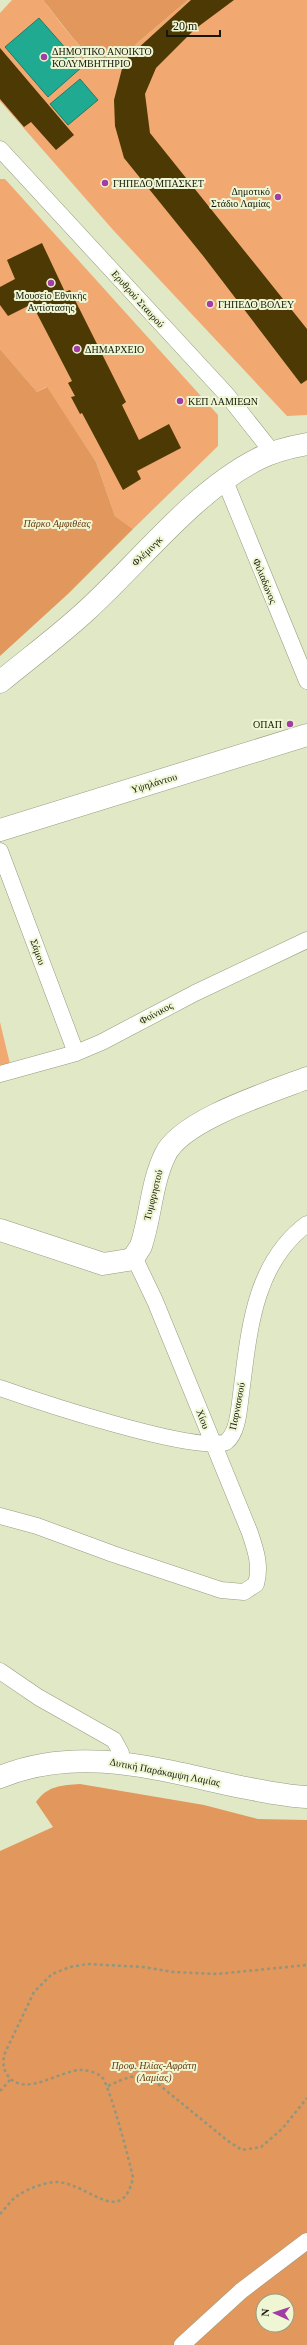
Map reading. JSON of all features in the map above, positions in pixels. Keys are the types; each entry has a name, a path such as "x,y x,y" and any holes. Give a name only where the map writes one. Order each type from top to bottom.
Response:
{"main road":[{"name":"Φλέμινγκ","path":"0,682 87,611 190,510 225,481 244,468 273,453 307,444"},
{"name":"Υψηλάντου","path":"0,830 307,736"},
{"name":"Τυμφρηστού","path":"134,1257 143,1239 152,1196 160,1168 168,1150 176,1140 206,1120 307,1078"},
{"path":"0,1230 103,1264 113,1264 134,1257"},
{"name":"Δυτική Παράκαμψη Λαμίας","path":"0,1777 18,1769 57,1762 80,1760 120,1763 276,1794 307,1797"}],"street":[{"name":"Ερυθρού Σταυρού","path":"0,148 228,395 273,453"},
{"name":"Φιλιαδώνος","path":"225,481 307,681"},
{"name":"Σάμου","path":"0,851 76,1053"},
{"name":"Φοίνικος","path":"0,1074 76,1053 102,1042 195,993 307,940"},
{"name":"Παρνασσού","path":"0,1388 83,1414 170,1438 212,1444 226,1442 233,1432 251,1327 266,1275 280,1249 307,1224"},
{"name":"Χίου","path":"0,1516 37,1526 113,1554 221,1590 244,1592 256,1584 259,1572 255,1548 158,1308 134,1257"},
{"path":"0,1671 38,1697 114,1740 121,1753 120,1763"},
{"path":"182,2345 242,2291 307,2241"}],"path":[{"path":"0,2214 16,2196 44,2184 57,2182 85,2190 117,2203 124,2199 130,2189 133,2178 108,2086 100,2075 92,2071 80,2070 40,2082 26,2084 10,2079 3,2064 4,2055 34,1992 52,1974 87,1964 143,1967 173,1972 217,1974 307,1965"},
{"path":"108,2086 133,2075 143,2075 152,2079 228,2141 242,2150 260,2147 282,2129 307,2098"},
{"path":"0,2091 10,2079"}],"shaded area":[{"path":"12,0 43,0 74,40 88,53 95,58 116,62 122,65 136,44 188,0 307,0 307,415 287,416 114,231 0,101 0,13"},
{"path":"0,179 5,179 218,415 218,446 133,529 115,516 96,462 46,387 37,392 0,349"},
{"path":"0,1022 11,1068 0,1070"}],"green space":[{"path":"43,0 188,0 136,44 122,65 116,62 95,58 88,53 74,39"},
{"name":"Πάρκο Αμφιθέας","path":"0,349 37,392 47,387 96,462 115,516 133,529 69,593 0,656"},
{"name":"Προφ. Ηλίας-Αφράτη (Λαμίας)","path":"80,1784 204,1805 258,1819 307,1820 307,2345 0,2345 0,1851 53,1827 36,1802 45,1793 55,1787"}],"water":[{"name":"ΔΗΜΟΤΙΚΟ ΑΝΟΙΚΤΟ ΚΟΛΥΜΒΗΤΗΡΙΟ","path":"39,18 82,67 48,97 5,47"},
{"path":"80,79 98,100 68,125 50,104"}],"building":[{"path":"191,0 234,0 195,29 156,68 145,94 150,133 307,329 307,380 301,384 204,257 124,158 115,126 114,100 124,61"},
{"path":"0,48 74,135 56,150 31,122 24,127 0,99"},
{"name":"ΔΗΜΑΡΧΕΙΟ","path":"42,243 65,292 70,290 126,402 122,405 139,440 169,424 181,448 137,471 141,479 123,490 82,413 80,414 71,397 75,396 68,383 72,381 32,304 8,316 0,305 0,287 15,279 7,260"}],"place":[{"name":"ΔΗΜΟΤΙΚΟ ΑΝΟΙΚΤΟ ΚΟΛΥΜΒΗΤΗΡΙΟ","path":"44,57"},
{"name":"ΓΗΠΕΔΟ ΜΠΑΣΚΕΤ","path":"105,183"},
{"name":"Δημοτικό Στάδιο Λαμίας","path":"278,197"},
{"name":"Μουσείο Εθνικής Αντίστασης","path":"51,283"},
{"name":"ΓΗΠΕΔΟ ΒΟΛΕΥ","path":"210,304"},
{"name":"ΔΗΜΑΡΧΕΙΟ","path":"77,349"},
{"name":"ΚΕΠ ΛΑΜΙΕΩΝ","path":"180,401"},
{"name":"ΟΠΑΠ","path":"290,724"}]}
